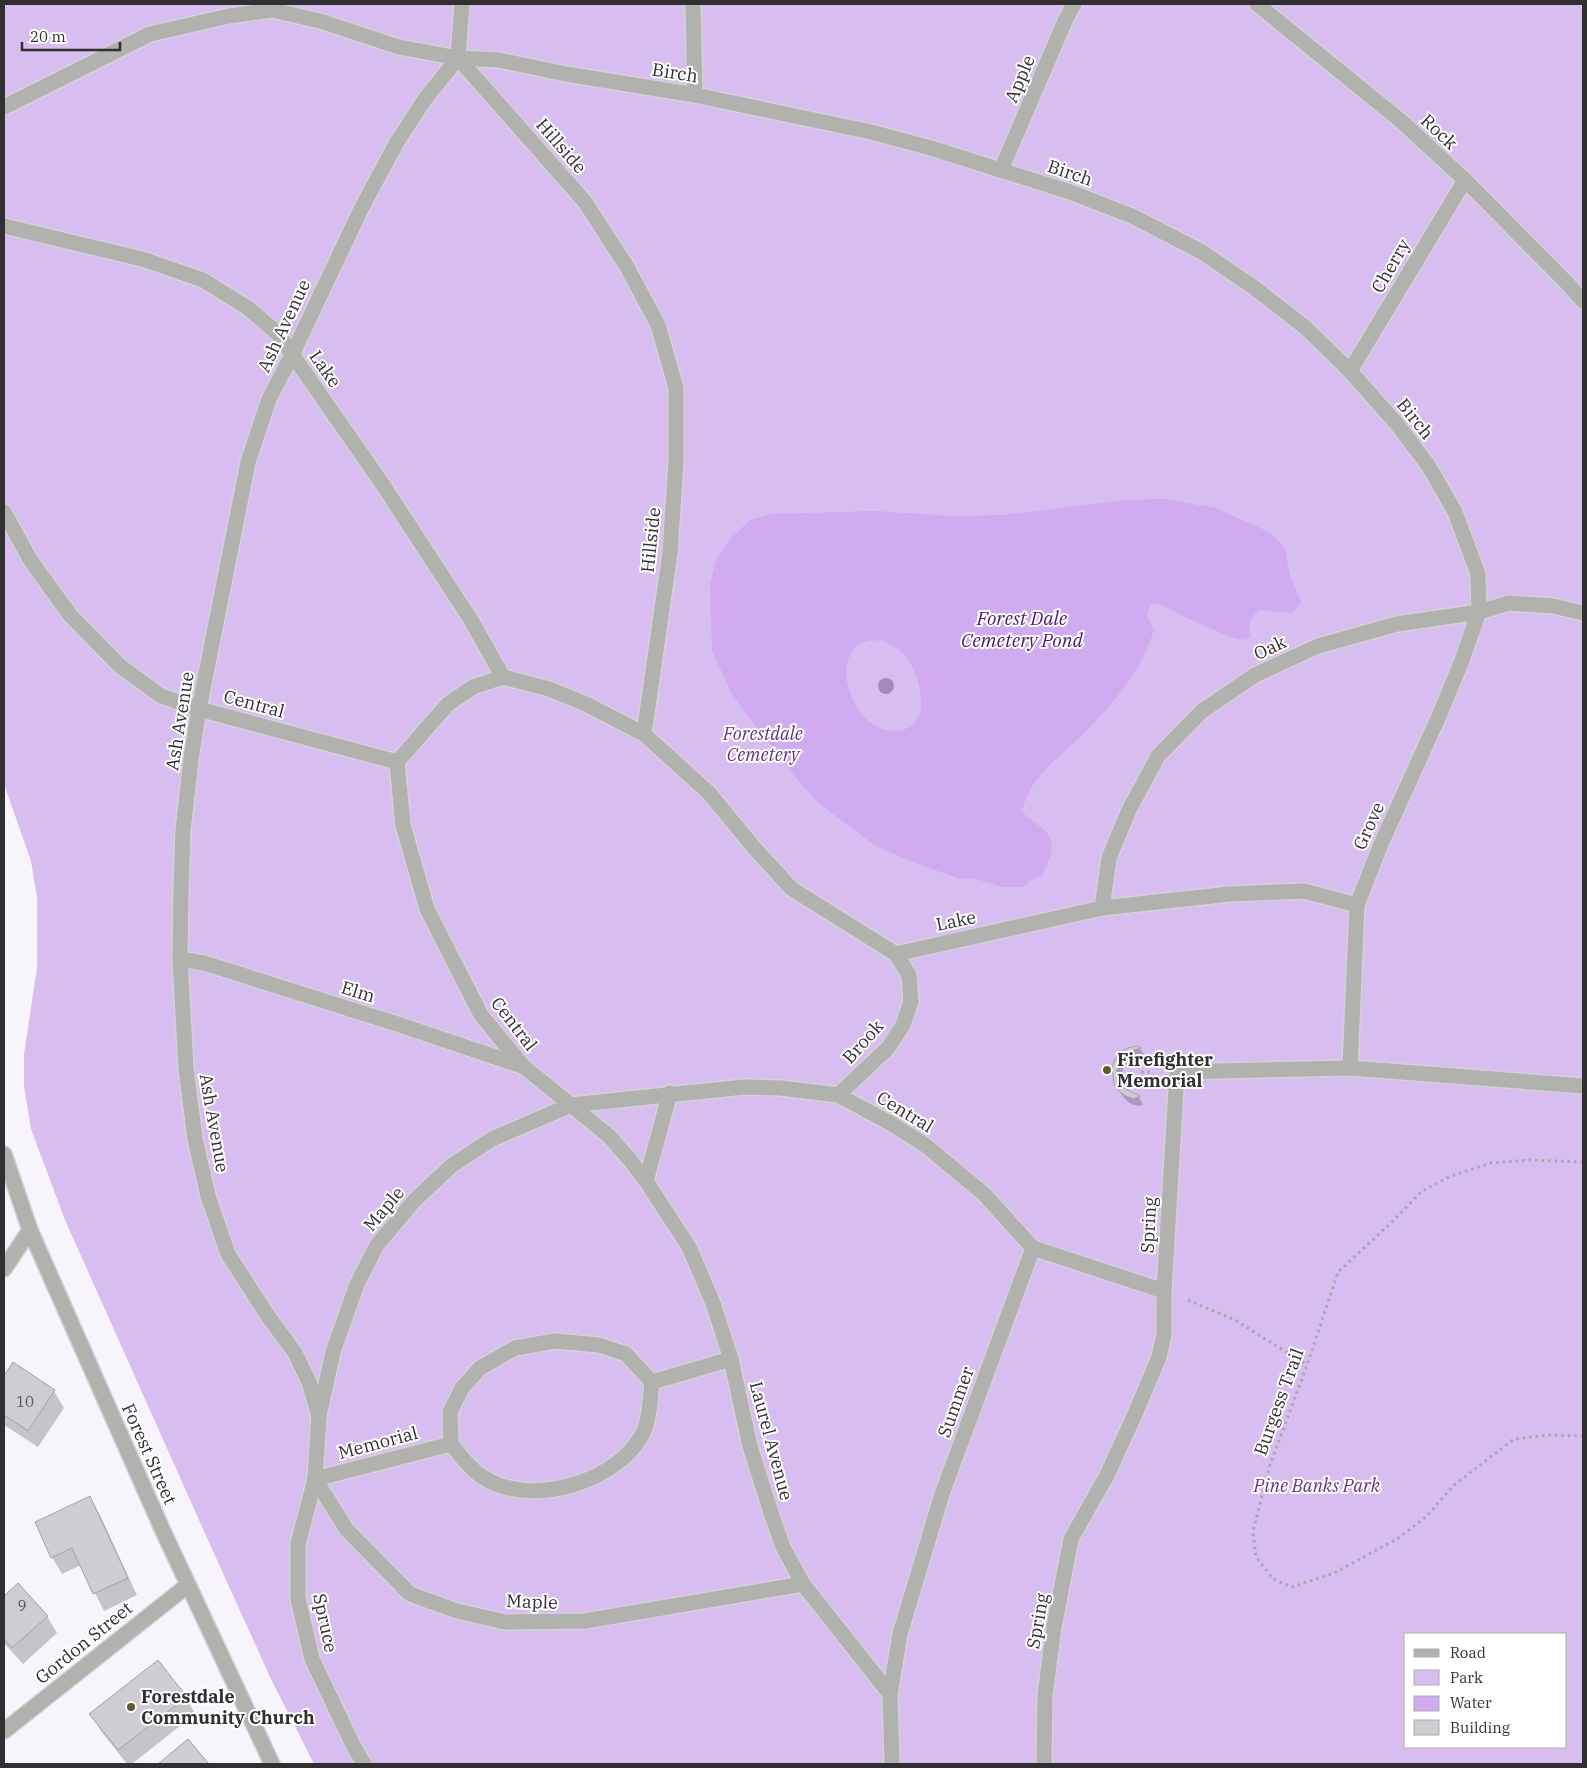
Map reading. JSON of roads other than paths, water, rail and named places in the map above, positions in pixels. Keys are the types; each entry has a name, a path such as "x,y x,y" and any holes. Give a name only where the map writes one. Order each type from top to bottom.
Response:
{"street":[{"path":"4,107 150,34 229,16 272,10 320,21 399,47 458,58 462,4"},
{"path":"693,4 695,95"},
{"name":"Apple","path":"1001,170 1074,4"},
{"name":"Rock","path":"1257,4 1401,121 1464,180 1583,301"},
{"name":"Birch","path":"458,58 499,60 566,74 695,95 871,132 1070,192 1132,216 1202,252 1256,289 1306,328 1350,371 1396,423 1428,465 1455,512 1478,574 1478,612"},
{"name":"Ash Avenue","path":"319,1416 309,1382 296,1353 268,1316 228,1254 208,1196 195,1139 186,1068 180,959 180,889 183,830 199,709 248,462 269,399 292,355 362,207 397,142 425,99 458,58"},
{"name":"Hillside","path":"458,58 585,202 626,267 658,325 676,388 676,462 670,553 644,734"},
{"name":"Cherry","path":"1350,371 1464,180"},
{"name":"Lake","path":"4,226 142,259 203,280 248,308 278,334 389,492 471,620 503,677"},
{"name":"Central","path":"4,512 30,560 70,615 120,666 162,696 199,709 397,762 403,825 427,909 481,1015 523,1066 571,1105 670,1093 744,1087 781,1088 838,1094 925,1145 984,1194 1033,1248 1164,1291"},
{"name":"Oak","path":"1102,908 1109,858 1129,810 1158,756 1202,711 1255,675 1318,646 1397,624 1478,612 1509,603 1553,606 1583,613"},
{"name":"Grove","path":"1350,1068 1357,905 1381,844 1461,663 1478,612"},
{"path":"397,762 448,704 473,687 503,677 549,689 586,704 644,734 709,793 756,850 792,889 896,954"},
{"name":"Lake","path":"896,954 1102,908 1230,894 1304,891 1357,905"},
{"name":"Brook","path":"838,1094 888,1048 903,1025 911,1001 909,975 896,954"},
{"name":"Elm","path":"180,959 204,963 398,1024 523,1066"},
{"name":"Spring","path":"1044,1764 1045,1695 1054,1628 1071,1539 1107,1475 1135,1414 1159,1357 1164,1335 1164,1291 1177,1072 1350,1068 1583,1086"},
{"path":"646,1181 670,1093"},
{"name":"Maple","path":"319,1416 333,1352 357,1284 377,1245 414,1201 451,1166 492,1139 571,1105"},
{"name":"Laurel Avenue","path":"571,1105 609,1136 630,1160 689,1247 713,1303 731,1359 750,1446 783,1547 803,1584 890,1694"},
{"name":"Forest Street","path":"4,1154 30,1230 188,1585 272,1764"},
{"path":"4,1269 30,1230"},
{"name":"Summer","path":"890,1694 900,1634 942,1494 1033,1248"},
{"path":"555,1341 599,1344 626,1354 652,1382 648,1416 643,1434 628,1454 600,1474 566,1487 528,1491 496,1484 472,1470 451,1444 450,1412 462,1388 480,1368 515,1348 555,1341"},
{"path":"652,1382 731,1359"},
{"name":"Spruce","path":"319,1416 315,1479 298,1544 298,1599 312,1659 364,1764"},
{"name":"Memorial","path":"315,1479 451,1444"},
{"name":"Maple","path":"315,1479 347,1530 410,1594 456,1611 505,1622 586,1621 803,1584"},
{"name":"Gordon Street","path":"4,1731 188,1585"},
{"path":"890,1694 892,1764"}],"water":[{"name":"Forest Dale Cemetery Pond","path":"1164,499 1216,508 1269,532 1284,546 1290,575 1301,602 1293,613 1260,610 1250,622 1250,637 1244,640 1231,637 1156,603 1151,605 1147,612 1148,619 1154,629 1149,644 1134,673 1102,714 1044,771 1025,800 1022,812 1049,835 1052,846 1050,858 1042,876 1035,878 1022,887 1003,887 972,878 960,879 913,862 874,845 816,801 792,773 731,693 712,650 710,584 716,560 730,539 750,520 770,514 876,511 951,516 1003,515 1126,500","holes":["882,640 907,658 912,666 919,687 921,709 918,718 912,726 902,730 885,730 871,723 859,710 851,695 847,678 847,662 854,649 867,641"]}],"place":[{"name":"Firefighter Memorial","path":"1107,1070"},
{"name":"Forestdale Community Church","path":"131,1707"}],"park label":[{"name":"Forestdale Cemetery","path":"763,744"},
{"name":"Pine Banks Park","path":"1317,1486"}]}
